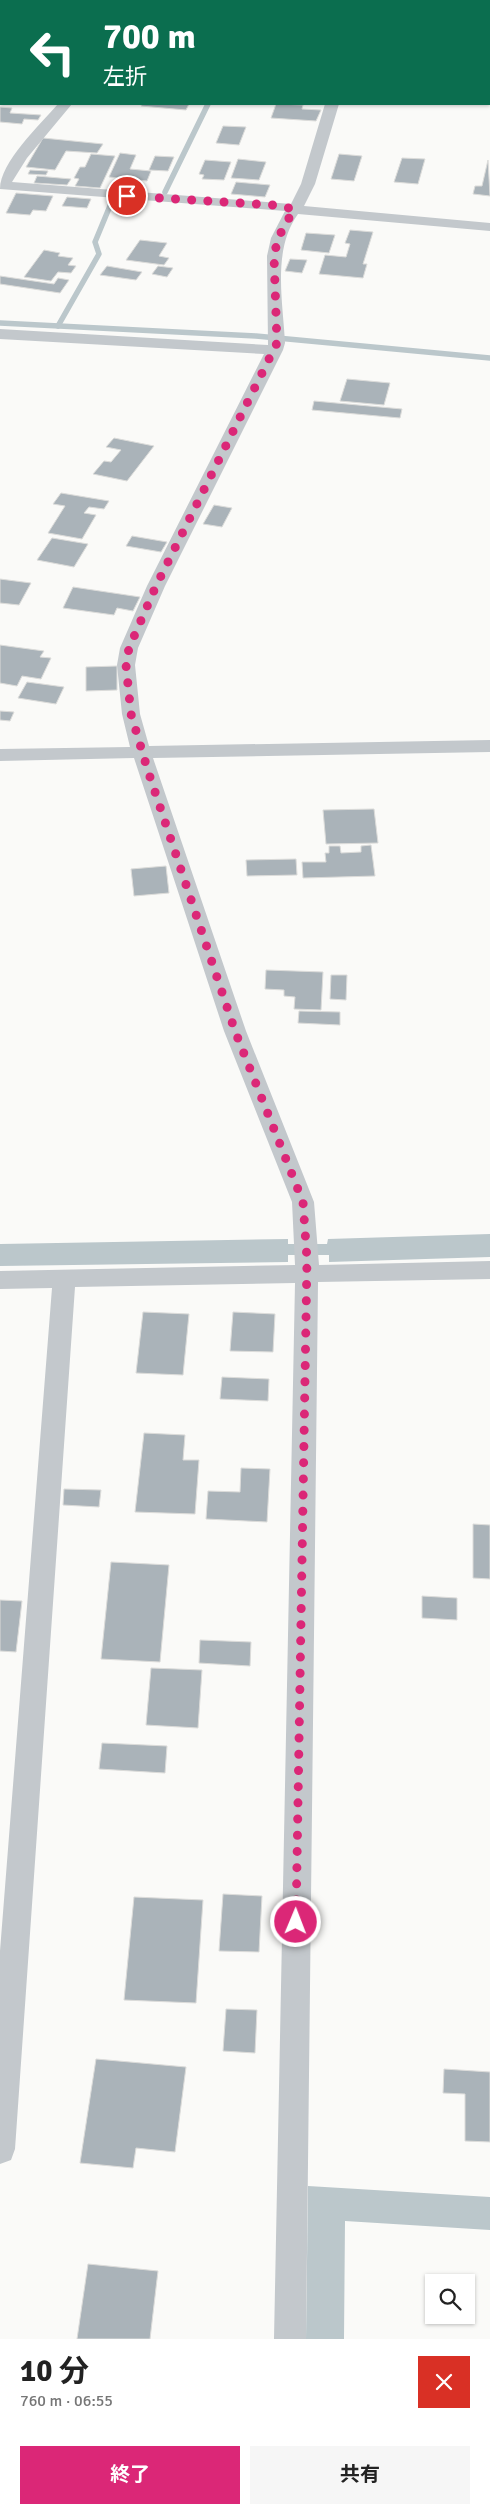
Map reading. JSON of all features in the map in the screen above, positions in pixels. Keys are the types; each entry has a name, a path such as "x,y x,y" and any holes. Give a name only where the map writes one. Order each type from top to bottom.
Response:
{"street":[{"path":"65,105 20,156 1,185 72,192 273,205 320,214 490,227"},
{"path":"290,2339 306,1258 303,1202 235,1031 141,752 131,714 126,665 129,648 156,586 277,342 274,256 278,238 308,184 332,105"},
{"path":"0,334 277,342"},
{"path":"0,755 490,746"},
{"path":"0,1280 64,1279 306,1258 490,1270"},
{"path":"0,2149 64,1279"}],"shaded area":[{"path":"490,1234 490,1257 329,1262 329,1255 288,1255 288,1262 0,1266 0,1244 288,1239 288,1244 327,1244 328,1239"},
{"path":"308,2186 490,2197 490,2230 345,2221 344,2339 306,2339"}],"building":[{"path":"142,105 188,105 186,110"},
{"path":"276,105 303,105 302,109 321,110 316,121 271,118"},
{"path":"0,107 12,108 10,113 41,115 38,120 24,119 22,124 0,122"},
{"path":"223,126 246,127 239,145 216,143"},
{"path":"43,138 103,144 97,153 66,151 55,170 26,167"},
{"path":"120,153 136,155 130,169 151,171 147,181 109,177"},
{"path":"91,154 115,156 100,188 75,186 79,179 74,178 80,167 85,167"},
{"path":"339,154 362,156 354,181 331,179"},
{"path":"155,156 174,157 168,171 149,170"},
{"path":"402,158 425,159 418,184 394,182"},
{"path":"238,159 266,162 259,180 231,178"},
{"path":"205,160 231,162 224,180 202,179 204,175 199,174"},
{"path":"488,160 490,196 473,194 475,186 482,186"},
{"path":"30,170 48,171 46,175 28,174"},
{"path":"37,176 71,179 67,185 34,183"},
{"path":"236,182 270,185 265,197 231,194"},
{"path":"16,193 53,196 46,211 33,210 30,215 6,213"},
{"path":"67,197 91,199 87,208 62,206"},
{"path":"350,230 373,232 363,264 367,264 363,278 319,274 325,255 346,257 350,244 345,243"},
{"path":"306,233 335,235 329,253 301,250"},
{"path":"140,240 167,243 159,256 169,258 164,265 126,260"},
{"path":"44,250 60,253 58,256 73,258 68,265 76,266 71,273 58,272 51,281 24,277"},
{"path":"290,259 307,260 302,273 285,271"},
{"path":"107,266 142,272 136,280 100,275"},
{"path":"158,266 173,268 167,277 152,274"},
{"path":"0,276 54,284 58,278 69,280 60,293 0,284"},
{"path":"347,379 390,383 384,405 340,401"},
{"path":"314,401 402,409 400,418 312,410"},
{"path":"114,438 154,446 127,481 93,474 104,461 111,462 121,450 106,447"},
{"path":"61,493 109,501 104,509 89,507 84,513 96,515 82,539 48,533 65,506 53,504"},
{"path":"214,505 232,508 222,527 203,524"},
{"path":"132,536 167,542 161,552 126,546"},
{"path":"52,538 88,544 74,567 37,560"},
{"path":"0,579 31,583 19,605 0,603"},
{"path":"73,587 140,597 133,611 117,608 114,615 63,608"},
{"path":"0,645 44,651 40,657 51,658 41,679 22,676 17,686 0,683"},
{"path":"117,666 117,690 86,691 86,667"},
{"path":"27,682 64,687 56,704 18,698"},
{"path":"0,711 14,712 10,721 0,720"},
{"path":"374,809 378,843 326,844 323,810"},
{"path":"371,845 375,876 303,878 302,862 326,862 325,853 329,853 329,846 340,846 341,853 361,852 361,846"},
{"path":"296,859 297,875 247,876 246,860"},
{"path":"166,866 169,893 134,896 131,869"},
{"path":"266,970 323,972 321,1010 294,1009 295,997 284,996 284,990 265,989"},
{"path":"331,975 347,975 346,1000 330,999"},
{"path":"299,1011 340,1012 340,1025 298,1023"},
{"path":"143,1312 189,1314 183,1375 136,1373"},
{"path":"233,1312 275,1314 273,1352 230,1351"},
{"path":"222,1377 269,1379 268,1401 220,1399"},
{"path":"144,1433 185,1435 183,1460 199,1460 195,1514 135,1512"},
{"path":"241,1468 270,1469 267,1522 206,1519 208,1491 240,1492"},
{"path":"64,1489 101,1490 99,1507 63,1505"},
{"path":"473,1524 490,1525 490,1579 473,1578"},
{"path":"111,1562 169,1565 160,1662 101,1659"},
{"path":"422,1596 457,1598 457,1620 422,1618"},
{"path":"0,1600 22,1601 16,1652 0,1651"},
{"path":"200,1640 251,1642 250,1666 199,1663"},
{"path":"151,1668 202,1670 198,1728 146,1725"},
{"path":"102,1743 167,1746 165,1773 99,1769"},
{"path":"223,1894 262,1896 259,1952 219,1951"},
{"path":"134,1897 203,1900 196,2003 124,2000"},
{"path":"226,2009 257,2010 255,2053 223,2051"},
{"path":"96,2059 186,2067 175,2152 136,2148 133,2168 80,2163"},
{"path":"444,2069 490,2072 490,2142 465,2141 465,2094 443,2093"},
{"path":"88,2264 158,2271 150,2339 77,2339"}],"waterway":[{"path":"165,192 208,105"},
{"path":"58,326 99,254 95,242 112,201"},
{"path":"0,323 58,326"},
{"path":"58,326 256,336 490,358"}],"route":[{"path":"127,196 273,205 294,209 278,238 274,256 277,343 256,390 156,586 129,648 126,665 131,714 141,752 235,1031 303,1202 307,1259 296,1922"}]}
